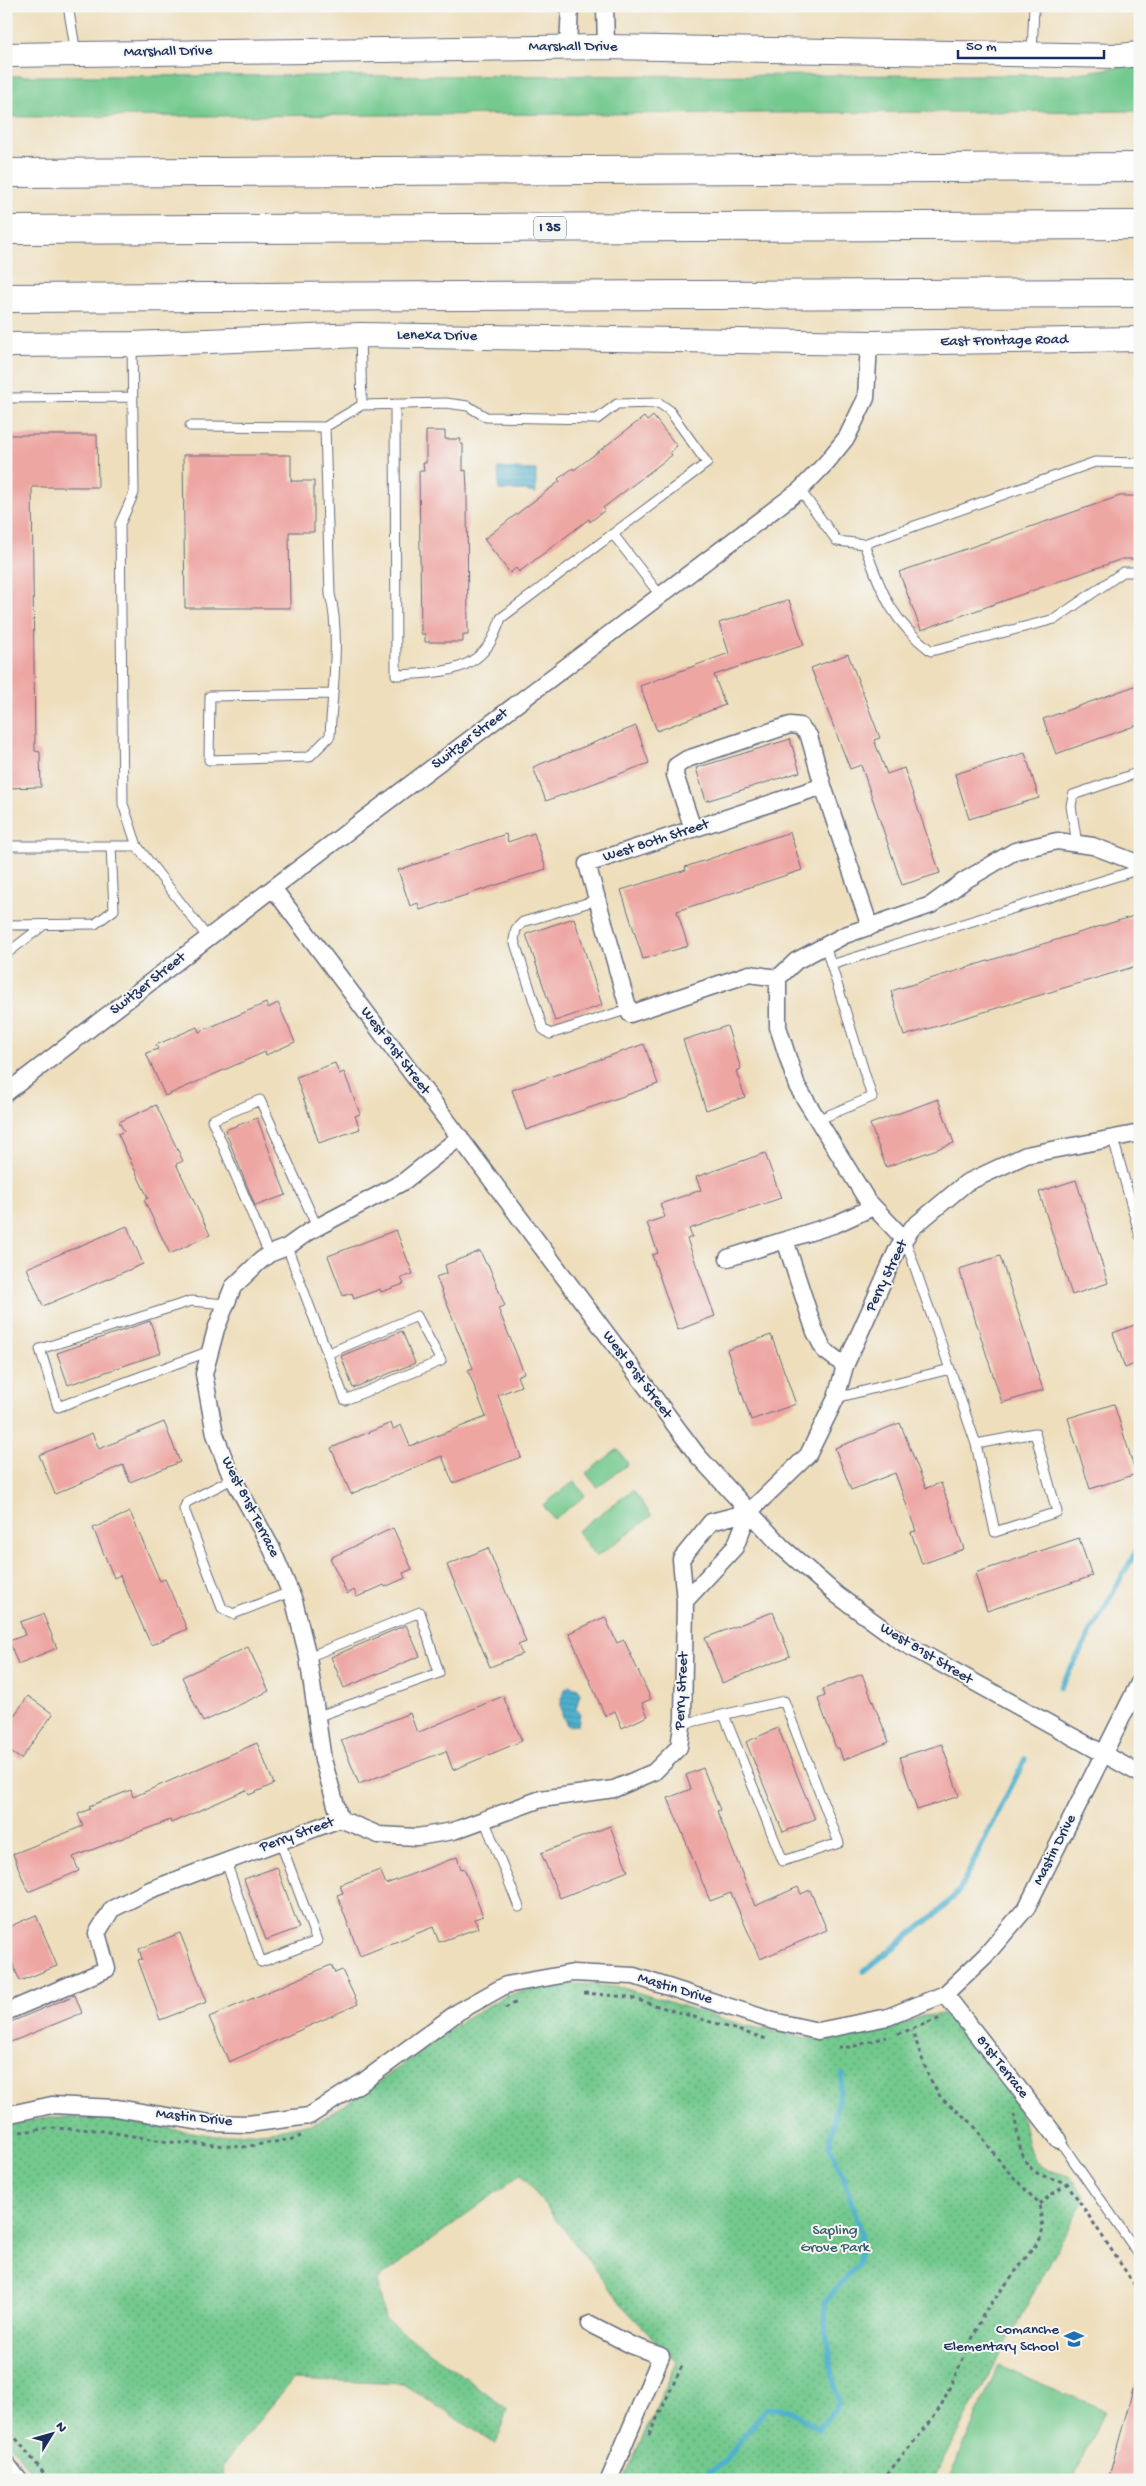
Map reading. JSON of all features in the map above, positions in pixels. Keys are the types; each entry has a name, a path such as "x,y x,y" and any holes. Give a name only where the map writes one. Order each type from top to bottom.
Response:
{"highway":[{"path":"15,172 1140,168"},
{"name":"I 35","path":"6,230 1140,225"},
{"path":"6,298 1140,293"}],"street":[{"path":"568,47 570,6"},
{"path":"605,6 606,46"},
{"name":"Marshall Drive","path":"6,55 606,46 1032,55 1119,56 1140,54"},
{"name":"Lenexa Drive","path":"6,345 132,344 360,335 869,342"},
{"name":"East Frontage Road","path":"869,342 1140,339"},
{"name":"Switzer Street","path":"6,1093 273,888 800,490 826,463 847,437 866,398 869,342"},
{"path":"693,829 675,775 676,766 687,759 790,725 800,726 809,736 823,786 870,927"},
{"name":"West 80th Street","path":"629,1010 587,864 823,786"},
{"path":"904,1239 873,1206 797,1086 778,1027 778,978 796,961 845,935 930,905 964,881 1015,851 1057,841 1093,846 1140,864"},
{"name":"West 81st Street","path":"273,888 698,1456 782,1546 837,1595 900,1641 1140,1774"},
{"path":"629,1010 630,1014 749,974 778,978"},
{"name":"Perry Street","path":"685,1601 735,1546 749,1512 808,1455 836,1398 844,1366 896,1250 912,1228 966,1183 1026,1155 1140,1133"},
{"name":"West 81st Terrace","path":"340,1819 323,1760 308,1657 290,1592 271,1547 228,1469 213,1426 204,1374 210,1351 233,1287 269,1254 287,1247 317,1227 403,1182 460,1137"},
{"path":"728,1258 836,1224 873,1206"},
{"path":"785,1240 815,1332 824,1350 844,1366"},
{"name":"Perry Street","path":"6,2012 107,1969 97,1933 112,1909 150,1890 280,1841 340,1819 379,1835 417,1837 453,1831 541,1799 614,1789 654,1772 679,1747 682,1724 685,1601 681,1559 711,1522 749,1512"},
{"name":"Mastin Drive","path":"6,2116 52,2105 116,2108 210,2123 248,2124 309,2116 364,2081 458,2012 506,1986 573,1973 634,1976 773,2021 818,2031 888,2017 946,1994 985,1956 1026,1907 1140,1681"},
{"name":"81st Terrace","path":"946,1994 1059,2140"},
{"path":"590,2324 631,2345 662,2356 609,2480"},
{"path":"6,2463 19,2480"}],"lane":[{"path":"68,6 76,54"},
{"path":"1032,55 1034,6"},
{"path":"360,335 362,405"},
{"path":"132,344 134,493 120,524 123,804 138,846 208,938"},
{"path":"6,398 133,397"},
{"path":"190,426 325,427 362,405 395,404 446,403 468,406 486,417 597,419 618,404 659,403 669,410 707,463 501,618 490,644 480,655 444,673 396,675 395,404"},
{"path":"325,427 330,594 335,613 332,694 330,736 308,757 209,760 210,696 332,694"},
{"path":"800,490 837,540 864,544 1095,462 1140,463"},
{"path":"612,534 660,595"},
{"path":"864,544 885,600 910,634 931,651 1055,618 1123,572 1140,572"},
{"path":"1077,844 1071,806 1073,795 1140,772"},
{"path":"6,846 138,846"},
{"path":"6,925 95,924 114,910 111,846"},
{"path":"831,966 1140,869"},
{"path":"597,900 523,922 516,929 514,940 543,1029 550,1034 629,1010"},
{"path":"6,954 44,925"},
{"path":"817,1120 872,1098 825,946"},
{"path":"269,1254 212,1120 260,1100 317,1227"},
{"path":"1113,1138 1140,1236"},
{"path":"904,1239 976,1444 995,1532 1057,1512 1035,1433 976,1444"},
{"path":"287,1247 329,1353 345,1400 441,1361 417,1316 329,1353"},
{"path":"210,1351 58,1407 40,1349 191,1301 226,1304"},
{"path":"836,1398 950,1369"},
{"path":"234,1478 187,1502 184,1509 222,1608 233,1614 290,1592"},
{"path":"308,1657 420,1612 439,1673 316,1717"},
{"path":"682,1724 784,1701 839,1843 783,1861 724,1715"},
{"path":"484,1819 519,1907"},
{"path":"226,1862 261,1962 317,1941 280,1841"},
{"path":"1059,2140 1140,2256"}],"path":[{"path":"579,1993 628,1998 770,2040"},
{"path":"496,2012 520,2001"},
{"path":"833,2047 851,2047 912,2030 940,2018 945,2019"},
{"path":"882,2480 932,2420 941,2406 984,2313 1040,2239 1044,2228 1038,2204 1003,2166 972,2123 941,2098 934,2087 912,2030"},
{"path":"1012,2111 1016,2117 1021,2152 1028,2166 1040,2175 1067,2183 1140,2293"},
{"path":"15,2132 51,2128 97,2130 169,2142 244,2147 293,2139 309,2132"},
{"path":"1038,2204 1067,2183"},
{"path":"646,2442 683,2364"},
{"path":"6,2426 49,2480"},
{"path":"631,2480 635,2466"}],"green space":[{"path":"1140,64 1140,111 6,117 6,76 1065,75"},
{"path":"618,1449 628,1464 597,1487 586,1473"},
{"path":"575,1481 585,1496 554,1519 543,1505"},
{"path":"633,1490 652,1516 596,1557 577,1531"},
{"name":"Sapling Grove Park","path":"587,1984 623,1988 747,2026 819,2040 877,2034 923,2016 943,2014 953,2021 1017,2103 1031,2153 1037,2163 1071,2178 1077,2185 1085,2197 933,2480 623,2480 677,2362 626,2310 521,2174 377,2280 385,2319 507,2409 496,2444 403,2384 293,2379 222,2466 224,2480 37,2480 6,2439 6,2126 50,2117 99,2118 217,2136 279,2130 319,2121 371,2088 464,2019 506,1996 548,1985"},
{"path":"999,2365 1104,2411 1073,2480 948,2480"}],"water":[{"path":"498,468 536,470 536,493 528,492 528,490 499,490"},
{"path":"569,1686 578,1689 580,1694 576,1708 580,1714 578,1725 568,1726 562,1713 563,1691"}],"building":[{"path":"653,416 677,446 670,452 672,455 603,508 605,510 590,522 589,519 519,572 516,568 510,573 484,539 560,481 558,479 573,468 574,470 644,417 647,421"},
{"path":"426,431 445,431 445,439 461,439 460,444 463,444 463,471 466,470 467,488 468,635 463,635 463,642 425,642 425,634 421,634 419,471 424,471 423,463 426,463"},
{"path":"6,435 97,435 98,487 32,487 35,751 40,752 41,787 6,788"},
{"path":"183,455 291,455 291,481 314,481 314,532 289,532 290,608 185,608"},
{"path":"1120,496 1140,496 1140,559 1122,559 921,630 899,572"},
{"path":"789,600 804,645 714,675 725,705 657,731 640,686 729,653 719,623"},
{"path":"848,654 880,738 874,740 887,774 904,768 940,873 902,885 861,765 850,769 811,668"},
{"path":"1140,684 1140,724 1056,754 1043,719"},
{"path":"636,726 649,763 546,801 533,767"},
{"path":"790,739 800,772 706,801 696,768"},
{"path":"1025,753 1039,798 969,819 955,774"},
{"path":"790,832 802,870 677,911 688,946 643,959 621,890 686,870 685,867"},
{"path":"534,833 546,869 420,910 418,903 410,906 398,870 506,834 508,842"},
{"path":"1140,914 1140,965 904,1036 891,991"},
{"path":"574,918 602,1005 555,1021 526,934"},
{"path":"266,1003 268,1008 278,1003 295,1042 266,1055 265,1052 165,1096 146,1053 158,1049 156,1045 197,1027 199,1032"},
{"path":"727,1026 741,1069 736,1071 745,1097 706,1110 683,1040"},
{"path":"644,1044 658,1084 526,1130 512,1090"},
{"path":"335,1063 339,1074 344,1072 360,1114 355,1116 360,1129 319,1143 296,1077"},
{"path":"938,1099 954,1143 886,1167 870,1124"},
{"path":"156,1105 183,1161 176,1164 210,1235 170,1254 144,1200 148,1198 118,1134 124,1131 119,1122"},
{"path":"257,1118 286,1195 255,1206 225,1130"},
{"path":"765,1153 781,1198 689,1229 692,1237 687,1239 715,1316 678,1330 652,1255 658,1253 647,1223 665,1217 660,1204 701,1190 696,1177"},
{"path":"1076,1180 1108,1283 1072,1295 1039,1192"},
{"path":"127,1226 143,1264 43,1306 27,1268"},
{"path":"396,1230 413,1274 401,1278 404,1284 381,1292 380,1289 354,1299 352,1293 343,1296 328,1256"},
{"path":"480,1251 486,1264 488,1264 505,1306 498,1308 524,1373 517,1376 521,1386 498,1395 521,1457 453,1483 442,1456 351,1494 331,1448 391,1423 393,1429 401,1425 410,1446 486,1417 468,1370 473,1368 436,1277 447,1273 445,1265"},
{"path":"1000,1256 1043,1390 1002,1403 959,1269"},
{"path":"150,1321 161,1353 68,1385 57,1353"},
{"path":"1140,1323 1140,1362 1125,1368 1113,1333"},
{"path":"402,1331 415,1363 353,1388 341,1356"},
{"path":"771,1335 796,1404 751,1420 727,1350"},
{"path":"1114,1404 1136,1474 1090,1489 1068,1418"},
{"path":"164,1422 180,1462 130,1482 123,1465 55,1494 39,1455 92,1433 99,1449"},
{"path":"900,1423 926,1488 941,1483 964,1549 922,1564 911,1532 916,1531 895,1473 851,1490 835,1448"},
{"path":"130,1512 160,1581 165,1579 187,1629 151,1645 120,1575 114,1578 93,1528"},
{"path":"393,1528 412,1569 403,1573 405,1578 385,1587 384,1585 357,1597 354,1590 347,1594 330,1558"},
{"path":"1079,1538 1092,1576 987,1611 975,1573"},
{"path":"488,1548 526,1642 518,1645 522,1654 490,1667 447,1565"},
{"path":"773,1612 790,1656 722,1683 705,1638"},
{"path":"43,1614 57,1648 18,1664 9,1641 25,1635 20,1622"},
{"path":"605,1617 617,1643 624,1640 651,1699 642,1703 648,1716 622,1728 615,1711 605,1716 569,1633"},
{"path":"406,1625 420,1656 344,1688 331,1657"},
{"path":"248,1647 269,1691 203,1722 182,1677"},
{"path":"862,1674 889,1742 843,1760 839,1748 836,1748 818,1699 825,1696 823,1689"},
{"path":"28,1696 53,1714 21,1759 6,1749 6,1727"},
{"path":"503,1696 522,1741 453,1770 446,1751 359,1784 341,1740 410,1713 417,1733"},
{"path":"778,1728 815,1819 783,1832 746,1742"},
{"path":"257,1743 274,1784 249,1795 246,1790 171,1823 170,1820 73,1857 79,1871 28,1892 13,1854 83,1826 78,1814 90,1809 89,1806 131,1790 133,1797"},
{"path":"942,1744 959,1796 917,1810 900,1757"},
{"path":"703,1768 720,1810 717,1811 755,1906 798,1887 801,1894 810,1890 827,1930 760,1959 731,1893 710,1901 668,1798 691,1789 686,1775"},
{"path":"610,1826 628,1871 560,1898 541,1853"},
{"path":"457,1857 461,1869 464,1868 483,1916 475,1919 478,1928 439,1942 433,1927 360,1956 337,1895 343,1893 340,1885 380,1870 386,1884"},
{"path":"277,1867 299,1928 266,1940 244,1879"},
{"path":"36,1915 57,1966 20,1981 6,1949 6,1928"},
{"path":"180,1933 207,2002 160,2020 138,1960 142,1959 139,1949"},
{"path":"331,1965 335,1973 342,1970 358,2004 229,2062 209,2017"},
{"path":"75,1995 82,2013 6,2044 6,2024"},
{"path":"1135,2382 1140,2383 1140,2480 1108,2480"}],"waterway":[{"path":"1060,1688 1140,1544"},
{"path":"864,1971 941,1910 959,1891 1025,1759"},
{"path":"697,2480 726,2461 767,2408 790,2410 818,2429 839,2403 829,2360 824,2302 858,2265 861,2232 842,2174 829,2145 843,2075"}],"place":[{"name":"Comanche Elementary School","path":"1074,2339"}]}
